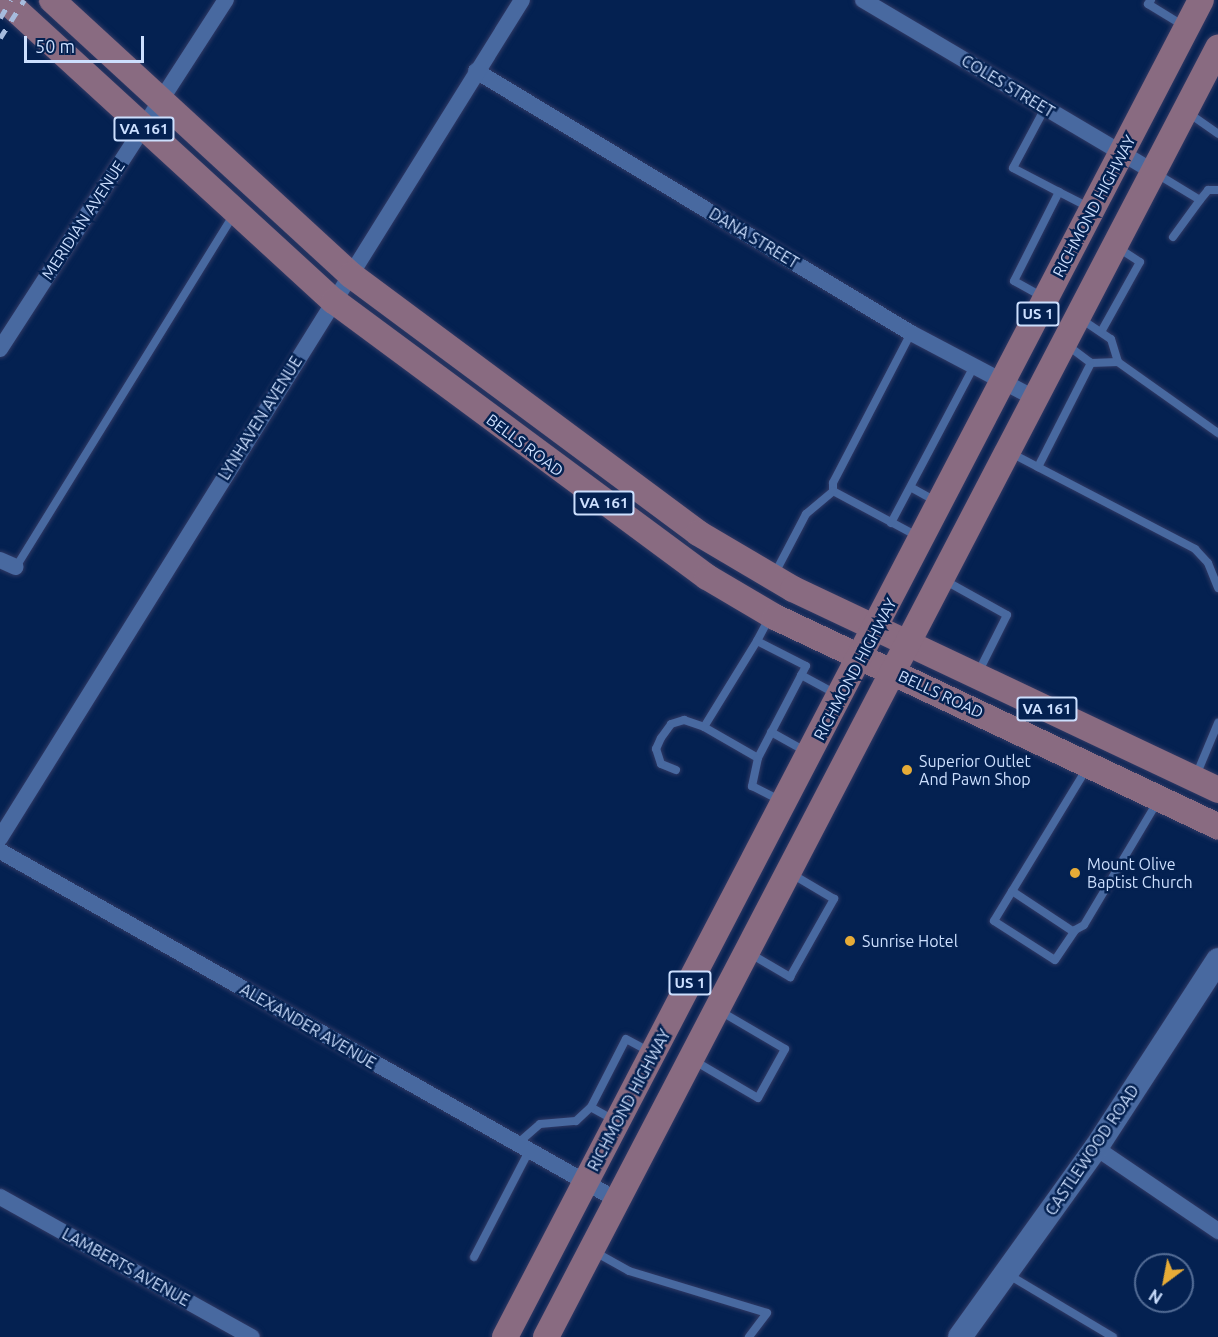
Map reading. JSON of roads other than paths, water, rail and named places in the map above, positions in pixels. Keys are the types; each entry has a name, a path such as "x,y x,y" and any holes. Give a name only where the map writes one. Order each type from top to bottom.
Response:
{"main road":[{"name":"BELLS ROAD","path":"5,0 235,213 334,301 587,472 772,578 1218,790"},
{"name":"BELLS ROAD","path":"52,0 351,274 587,472 707,577 771,614 1218,826"},
{"name":"RICHMOND HIGHWAY","path":"505,1337 876,629 1201,0"},
{"name":"US 1","path":"546,1337 1218,48"}],"street":[{"name":"MERIDIAN AVENUE","path":"0,350 226,0"},
{"name":"LYNHAVEN AVENUE","path":"0,838 522,0"},
{"name":"COLES STREET","path":"863,0 1154,172"},
{"name":"DANA STREET","path":"476,71 911,333 1036,399"},
{"name":"ALEXANDER AVENUE","path":"0,850 617,1200"},
{"name":"CASTLEWOOD ROAD","path":"960,1337 1096,1148 1218,960"},
{"path":"1096,1148 1218,1231"},
{"name":"LAMBERTS AVENUE","path":"0,1197 252,1337"}],"lane":[{"path":"1150,0 1148,4 1187,27"},
{"path":"1045,108 1014,168 1092,209"},
{"path":"1186,111 1218,134"},
{"path":"1154,172 1200,200"},
{"path":"1173,237 1208,190 1218,190"},
{"path":"1046,299 1014,280 1059,192"},
{"path":"8,564 235,213"},
{"path":"1101,332 1140,262 1116,245"},
{"path":"1077,317 1111,339 1118,362"},
{"path":"772,578 807,514 833,491 851,446 911,333"},
{"path":"1064,344 1091,363 1118,362 1218,433"},
{"path":"1038,467 1091,363"},
{"path":"891,523 912,488 974,366"},
{"path":"1008,452 1195,549 1208,563 1218,588"},
{"path":"912,488 940,503"},
{"path":"833,491 922,538"},
{"path":"943,579 1007,615 977,676"},
{"path":"704,727 771,614"},
{"path":"757,641 806,666 758,758 752,786 785,803"},
{"path":"801,675 841,696"},
{"path":"676,770 661,764 656,749 671,724 684,720 704,727 758,758"},
{"path":"1195,779 1218,723"},
{"path":"771,732 810,754"},
{"path":"1089,765 994,921 1054,960 1074,932 1084,926 1160,799"},
{"path":"747,952 790,976 834,899 789,873"},
{"path":"1012,891 1074,932"},
{"path":"692,1059 758,1098 785,1049 717,1010"},
{"path":"474,1257 523,1148 540,1124 576,1121 591,1107 626,1039 653,1053"},
{"path":"591,1107 618,1122"},
{"path":"592,1251 629,1271 767,1313 749,1337"},
{"path":"1006,1273 1113,1337"}],"railway":[{"path":"0,18 11,0"},
{"path":"0,38 24,0"}],"place":[{"name":"Superior Outlet And Pawn Shop","path":"907,770"},
{"name":"Mount Olive Baptist Church","path":"1075,873"},
{"name":"Sunrise Hotel","path":"850,941"}]}
